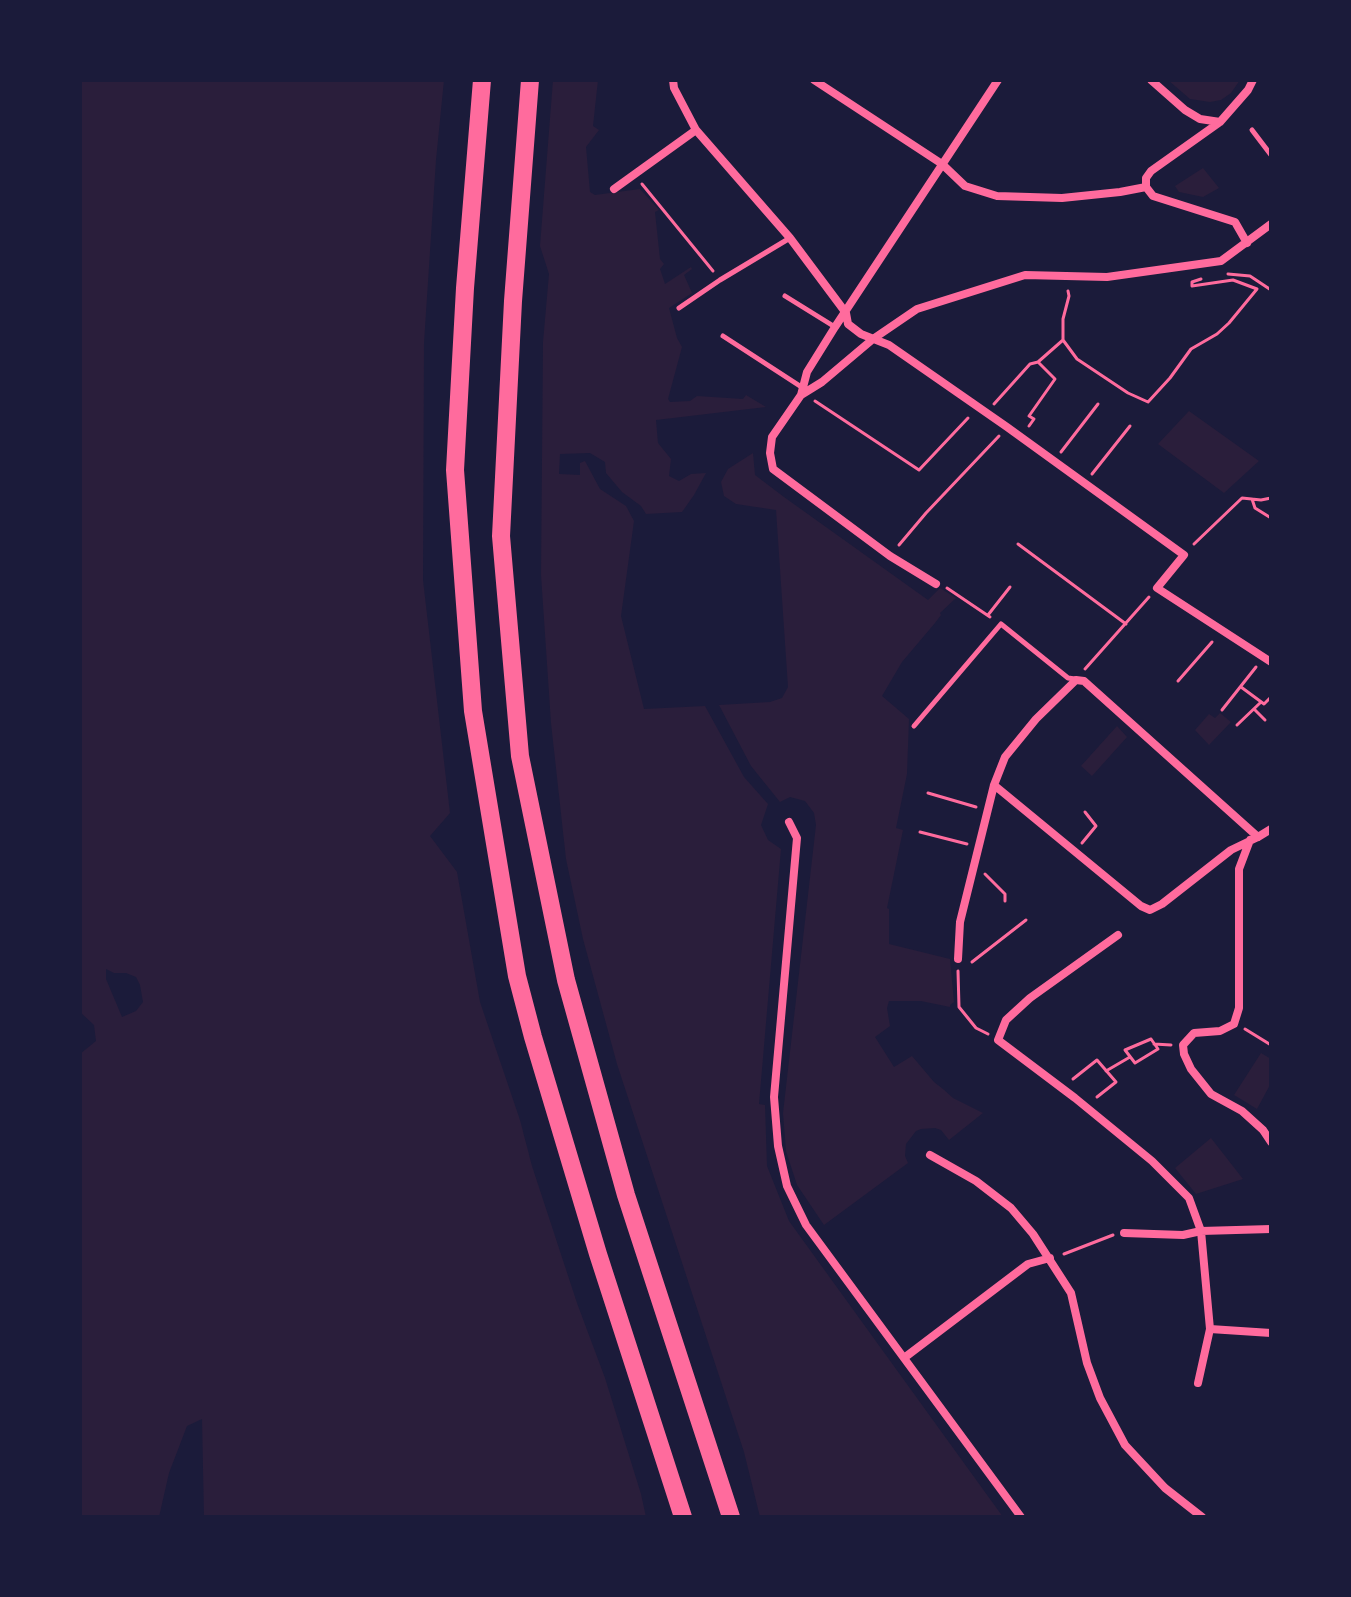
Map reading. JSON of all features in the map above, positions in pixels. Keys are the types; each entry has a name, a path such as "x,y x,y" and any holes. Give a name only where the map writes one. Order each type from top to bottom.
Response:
{"highway":[{"path":"482,80 465,288 455,470 473,711 517,976 598,1254 683,1517"},
{"path":"530,80 513,301 501,536 520,756 566,980 626,1195 731,1517"}],"street":[{"path":"673,80 674,88 696,130 790,238 846,313 848,324 861,334 889,345 1184,555 1157,588 1267,660"},
{"path":"814,80 942,164 965,186 997,196 1062,198 1146,187"},
{"path":"936,584 890,556 773,469 770,453 772,437 802,391 807,372 998,80"},
{"path":"1151,80 1185,110 1200,119 1220,122"},
{"path":"1247,243 1235,222 1153,196 1146,187 1146,178 1151,171 1220,122 1253,80"},
{"path":"614,189 696,130"},
{"path":"802,391 822,382 873,339 917,309 1025,275 1107,277 1221,261 1271,224"},
{"path":"958,964 960,922 994,785 1005,757 1036,719 1076,680 1084,681 1254,839"},
{"path":"994,785 1141,906 1150,910 1231,850 1271,829"},
{"path":"789,822 797,838 774,1097 787,1186 806,1225 1021,1517"},
{"path":"1254,839 1239,869 1238,1026 1194,1033 1183,1045 1191,1069 1211,1094 1267,1128 1271,1142"},
{"path":"1118,935 1030,998 1006,1020 994,1038 1075,1098 1152,1161 1189,1198 1201,1231 1210,1329 1198,1383"},
{"path":"930,1155 976,1181 1011,1208 1050,1258 1071,1293 1087,1363 1100,1398 1125,1445 1165,1488 1202,1517"},
{"path":"1124,1233 1183,1235 1201,1231 1271,1229"},
{"path":"904,1358 1028,1264 1050,1258"},
{"path":"1210,1329 1271,1333"}],"lane":[{"path":"1252,130 1271,155"},
{"path":"679,308 790,238"},
{"path":"785,296 835,327"},
{"path":"723,336 802,391"},
{"path":"914,726 1001,624 1068,678 1076,680"}],"path":[{"path":"645,187 709,265"},
{"path":"1221,261 1224,273"},
{"path":"1068,289 1063,340 1077,359 1128,393 1148,402 1191,349 1217,334 1257,289 1233,280 1192,286 1192,282 1224,273 1250,276 1271,290"},
{"path":"986,413 1030,364 1038,362 1063,340"},
{"path":"1033,421 1029,416 1055,379 1038,362"},
{"path":"802,391 919,470 971,415"},
{"path":"1062,450 1098,404"},
{"path":"1091,475 1130,426"},
{"path":"899,545 999,436"},
{"path":"1184,555 1242,498 1271,498"},
{"path":"1252,499 1255,508 1271,518"},
{"path":"1018,544 1126,624"},
{"path":"936,584 943,585 1001,624"},
{"path":"988,615 1010,587"},
{"path":"1076,680 1157,588"},
{"path":"1178,681 1222,630"},
{"path":"1222,710 1267,660"},
{"path":"1241,687 1264,704 1271,697"},
{"path":"1237,725 1261,702"},
{"path":"1254,709 1265,720"},
{"path":"928,793 988,811"},
{"path":"1074,852 1096,826 1085,812"},
{"path":"920,832 978,846"},
{"path":"974,862 1005,894 1005,901"},
{"path":"994,1038 976,1028 959,1007 958,964 969,964 1026,920"},
{"path":"1238,1026 1271,1045"},
{"path":"1151,1039 1158,1049 1135,1063 1130,1057 1125,1050 1151,1039"},
{"path":"1106,1071 1130,1057"},
{"path":"1070,1081 1097,1060 1116,1082 1094,1100"},
{"path":"1061,1255 1109,1235"}],"shaded area":[{"path":"80,80 444,80 424,343 423,580 450,813 430,836 457,872 480,1002 577,1303 605,1378 646,1517 204,1517 202,1419 187,1426 169,1473 159,1517 80,1517 80,1054 96,1041 94,1025 80,1012","holes":["106,969 136,977 140,985 143,1002 136,1011 122,1017 106,979"]},
{"path":"553,80 598,80 593,126 599,130 586,147 590,192 595,195 640,189 659,210 655,212 660,259 664,264 660,269 665,284 692,269 684,275 692,293 669,308 682,347 668,399 670,402 690,401 697,396 743,399 746,395 766,407 656,420 658,443 671,459 669,476 679,481 691,474 706,473 682,512 646,514 606,473 605,462 590,453 560,454 559,474 580,475 580,463 585,461 600,489 626,506 634,521 621,616 644,709 705,706 744,777 768,804 761,825 768,840 781,849 759,1104 765,1105 767,1166 789,1221 1003,1517 760,1517 744,1452 617,1064 583,939 566,859 551,723 541,575 543,342 549,274 540,246"},
{"path":"1168,80 1240,80 1231,93 1221,100 1210,102 1190,99"},
{"path":"1203,168 1219,188 1203,197 1179,192 1175,186"},
{"path":"1189,411 1259,461 1224,493 1158,444"},
{"path":"753,453 755,475 928,600 940,588 956,598 940,613 902,662 882,696 909,719 907,774 896,828 903,830 887,908 889,944 950,959 954,1002 950,1007 921,1001 889,1001 890,1026 875,1037 894,1067 912,1056 934,1082 953,1098 983,1113 949,1140 935,1128 916,1131 906,1144 908,1163 824,1225 797,1185 786,1151 783,1113 816,825 814,813 805,801 790,797 780,802 751,766 719,705 770,702 782,698 788,687 776,510 736,504 724,496 721,482 728,469"},
{"path":"1220,713 1231,722 1209,745 1195,730 1209,714 1215,718"},
{"path":"1117,726 1127,737 1092,776 1081,766"},
{"path":"1261,1053 1271,1059 1271,1083 1257,1109 1234,1095"},
{"path":"1211,1138 1243,1179 1196,1194 1175,1168"}]}
